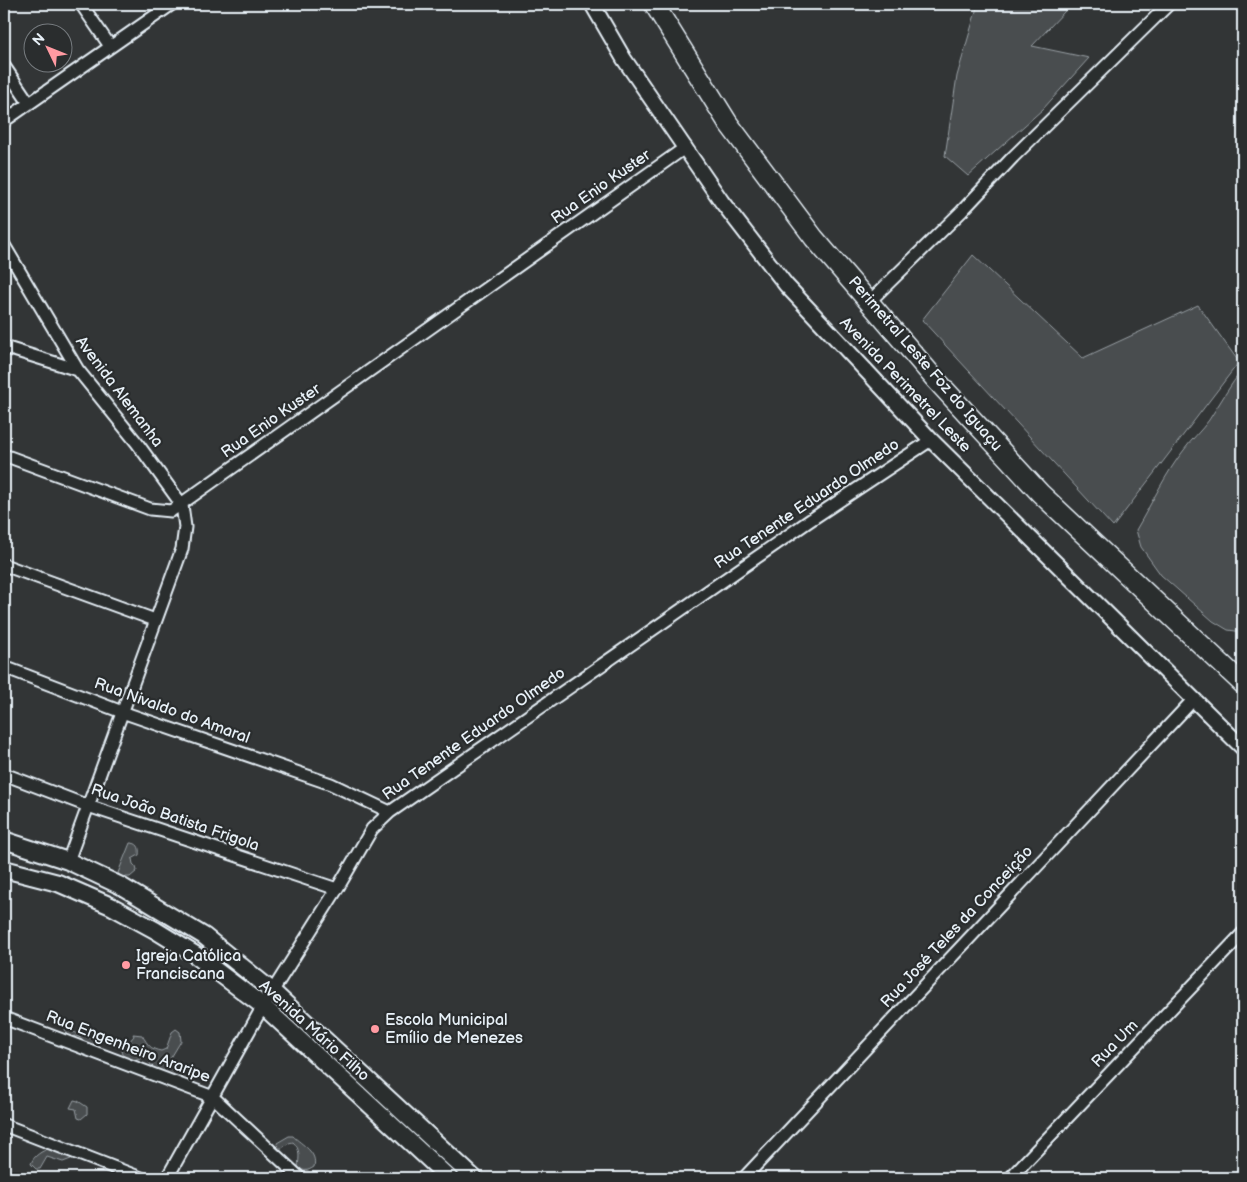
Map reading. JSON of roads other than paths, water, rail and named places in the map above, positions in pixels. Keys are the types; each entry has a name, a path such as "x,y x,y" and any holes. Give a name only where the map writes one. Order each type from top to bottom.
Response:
{"highway":[{"name":"Perimetral Leste Foz do Iguaçu","path":"654,4 728,123 814,238 936,380 1040,493 1243,684"}],"main road":[{"name":"Avenida Mário Filho","path":"4,840 68,861 121,886 204,936 272,991 474,1178"},
{"name":"Avenida Mário Filho","path":"4,869 58,883 111,906 194,954 263,1006 449,1178"}],"street":[{"path":"81,4 110,46"},
{"path":"4,121 172,4"},
{"name":"Avenida Perimetrel Leste","path":"592,4 624,59 722,202 786,285 931,440 1243,748"},
{"path":"869,302 1169,4"},
{"path":"4,66 29,103"},
{"name":"Rua Enio Kuster","path":"182,505 686,147"},
{"name":"Avenida Alemanha","path":"4,245 78,370 137,443 182,505"},
{"path":"4,347 78,370"},
{"name":"Rua Tenente Eduardo Olmedo","path":"167,1178 263,1006 372,829 390,812 809,521 931,440"},
{"path":"4,456 150,509 171,511 182,505 185,527 182,549 68,861"},
{"path":"4,565 155,620"},
{"name":"Rua Nivaldo do Amaral","path":"4,667 122,712 331,784 390,812"},
{"name":"Rua José Teles da Conceição","path":"744,1178 1194,699"},
{"name":"Rua João Batista Frigola","path":"4,774 88,806 336,889"},
{"name":"Rua Um","path":"1010,1178 1243,933"},
{"name":"Rua Engenheiro Araripe","path":"4,1018 213,1096 300,1178"},
{"path":"4,1125 141,1178"}],"waterway":[{"path":"1238,4 1243,10"}],"place":[{"name":"Igreja Católica Franciscana","path":"126,965"},
{"name":"Escola Municipal Emílio de Menezes","path":"375,1029"}]}
